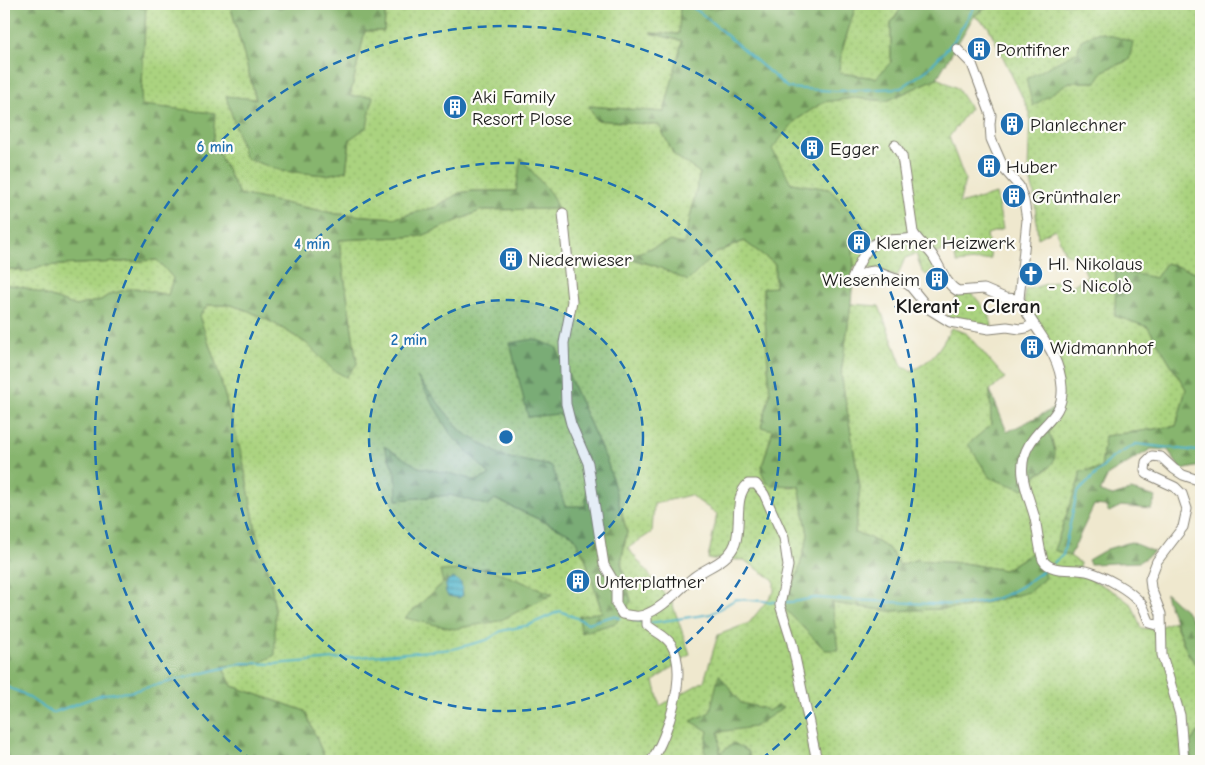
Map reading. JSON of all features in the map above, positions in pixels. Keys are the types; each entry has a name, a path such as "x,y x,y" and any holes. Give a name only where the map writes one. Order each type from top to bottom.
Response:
{"street":[{"path":"957,49 972,64 991,115 991,139 1004,168 1019,186 1024,200 1027,220 1019,299 1033,324 1054,353 1060,374 1062,387 1061,405 1056,414 1029,444 1024,458 1022,474 1034,514 1041,556 1050,566 1082,570 1103,577 1138,600 1150,622 1156,626 1161,625"},
{"path":"895,145 902,156 911,224 916,237 933,256 949,284 956,291 984,289 1005,298 1019,299"},
{"path":"563,213 572,301 564,343 566,404 571,424 588,463 604,565 616,585 616,604 622,614 647,619 672,646 678,666 679,678 676,696 663,737 651,761"},
{"path":"916,237 882,240 873,244 863,256 852,279 854,280 867,272 874,271 904,282 910,286 929,309 950,322 989,329 1007,327 1020,329 1033,324"},
{"path":"1184,761 1179,709 1162,655 1161,614 1151,588 1150,579 1158,560 1183,527 1187,510 1182,494 1175,487 1169,482 1147,474 1145,470 1146,462 1152,456 1161,457 1183,475 1201,482"},
{"path":"647,619 693,578 722,561 731,551 736,541 742,494 745,487 752,483 759,487 784,538 788,566 780,602 792,643 817,761"},
{"path":"4,756 8,761"}],"green space":[{"path":"4,4 146,4 141,105 215,113 213,142 239,194 337,214 395,218 436,207 459,193 472,191 516,191 521,158 551,194 558,209 482,210 422,236 339,240 357,364 346,377 333,370 306,343 249,311 231,305 208,305 199,316 215,361 242,456 257,535 271,583 275,611 275,655 258,664 222,666 232,686 305,711 326,761 4,761 4,284 23,287 76,306 101,300 110,294 134,288 168,295 173,278 157,260 41,266 27,272 4,268"},
{"path":"146,4 230,4 256,100 227,96 282,171 326,175 346,171 350,139 350,96 365,31 384,31 386,4 716,4 716,10 679,34 654,34 683,41 664,112 590,106 596,120 659,125 674,155 700,173 684,245 670,241 627,258 656,266 688,280 716,253 744,241 775,264 775,287 763,289 770,394 761,427 773,429 761,470 790,487 799,486 808,535 797,577 782,606 837,650 831,603 890,611 962,608 1038,549 1004,570 963,563 915,560 900,565 888,548 866,536 855,533 860,487 841,374 851,304 879,306 902,366 910,371 924,364 935,354 951,328 966,333 1005,378 990,390 991,425 1033,480 1035,476 1049,468 1055,450 1049,433 1061,405 1060,374 1024,304 1025,290 1057,281 1072,286 1087,276 1080,259 1065,253 1055,229 1038,238 1034,193 1028,171 1030,113 988,26 974,16 991,4 1201,4 1201,274 1166,263 1156,278 1116,271 1115,316 1148,327 1186,389 1176,426 1105,436 1101,469 1080,471 1080,477 1054,550 1070,556 1080,563 1080,573 1116,593 1132,605 1141,628 1154,629 1174,621 1188,654 1201,671 1201,731 1187,746 1190,761 326,761 305,711 232,686 222,666 258,664 275,611 271,583 257,535 242,456 215,361 199,316 208,305 231,305 249,311 275,324 306,343 333,370 357,364 339,240 422,236 482,210 557,209 522,159 516,191 472,191 459,193 436,207 395,218 337,214 239,194 213,142 141,105","holes":["1078,51 1129,60 1102,71 1096,82 1069,82","556,347 608,464 627,532 621,563 631,601 581,633 602,612 585,558 573,535 494,499 487,505 450,495 397,500 396,475 384,447 418,467 476,481 490,475 451,435 420,381 462,432 504,457 551,466 565,506 585,507 588,484 560,413 528,417","690,495 717,514 708,559 744,560 774,580 774,592 749,623 718,635 704,681 660,706 654,681 690,654 672,603 628,548 652,532 654,504"]},
{"path":"230,4 386,4 384,31 365,31 350,96 373,96 367,127 350,139 346,171 326,175 282,171 245,158 226,96 256,99"},
{"path":"680,4 716,9 716,4 856,4 843,48 839,73 876,78 891,62 891,23 900,10 901,4 991,4 974,16 937,78 887,101 854,98 823,102 795,121 772,149 791,183 829,189 869,231 852,236 854,266 851,304 841,374 860,487 855,533 866,536 888,548 900,565 915,560 963,563 1004,570 1038,549 1045,578 1029,592 965,608 890,611 832,603 838,650 825,650 782,606 797,577 808,535 799,486 771,485 766,482 761,470 773,430 761,427 770,394 763,288 775,287 775,264 744,241 716,253 688,281 656,266 626,257 671,241 684,245 700,173 674,155 659,125 596,120 589,106 664,112 682,41 650,33 679,34"},
{"path":"856,4 901,5 900,10 891,23 891,63 876,78 839,73 843,48"},
{"path":"1099,32 1133,42 1129,60 1103,71 1096,82 1069,82 1033,106 1026,79 1078,51 1081,40"},
{"path":"937,78 957,88 970,108 949,137 965,180 959,204 996,194 1003,229 987,234 991,259 957,263 951,247 931,256 937,267 926,275 922,271 916,254 905,258 897,277 875,269 854,266 852,236 868,231 829,189 791,183 771,149 795,121 823,102 854,98 887,101"},
{"path":"158,260 173,278 168,295 134,288 110,294 101,300 76,306 23,287 4,284 4,268 27,272 41,266"},
{"path":"1166,263 1201,274 1201,466 1181,470 1168,450 1151,449 1108,475 1100,492 1113,496 1131,490 1156,497 1151,509 1121,506 1109,512 1105,506 1094,505 1070,556 1054,550 1080,477 1080,471 1101,469 1105,436 1176,426 1186,389 1148,327 1115,316 1116,270 1156,278"},
{"path":"971,292 989,314 992,326 947,318 958,294"},
{"path":"534,339 556,347 608,464 627,532 621,563 631,601 616,623 581,633 579,616 602,612 585,558 573,535 495,499 487,505 450,495 397,500 396,475 384,446 418,467 476,481 490,475 451,435 417,377 462,432 504,457 552,466 565,506 585,506 588,484 560,414 528,417 510,343"},
{"path":"990,390 1007,432 1061,405 1049,433 1055,451 1054,459 1047,468 1035,476 1033,485 1022,489 990,478 968,444 991,425"},
{"path":"1131,542 1154,552 1139,562 1090,564 1088,560 1107,549"},
{"path":"487,568 553,594 499,621 454,629 405,618 443,583 440,571"},
{"path":"1166,593 1188,613 1201,635 1201,671 1188,654 1166,598"},
{"path":"719,674 741,703 768,711 778,705 783,708 754,727 719,732 720,753 734,743 749,752 750,761 704,761 708,758 704,750 708,731 691,721 710,712"},
{"path":"1201,731 1201,761 1190,761 1187,746"}],"water":[{"path":"454,578 461,583 463,595 459,598 448,596 446,592 448,580"}],"waterway":[{"path":"687,4 702,14 788,88 836,91 901,88 927,70 953,42 978,4"},
{"path":"1053,563 1063,555 1077,493 1113,457 1136,444 1197,451 1201,447"},
{"path":"785,602 815,598 971,604 991,600 1013,591 1047,568"},
{"path":"649,623 711,614 736,599 777,602"},
{"path":"4,686 22,693 52,713 103,694 129,692 243,663 275,664 453,649 487,640 501,631 529,625 560,611 588,623 613,616 620,618"},
{"path":"634,620 644,622"}],"place":[{"name":"Pontifner","path":"979,49"},
{"name":"Aki Family Resort Plose","path":"455,107"},
{"name":"Planlechner","path":"1012,124"},
{"name":"Egger","path":"812,148"},
{"name":"Huber","path":"989,166"},
{"name":"Grünthaler","path":"1014,196"},
{"name":"Klerner Heizwerk","path":"859,242"},
{"name":"Niederwieser","path":"511,259"},
{"name":"Hl. Nikolaus - S. Nicolò","path":"1031,274"},
{"name":"Wiesenheim","path":"937,279"},
{"name":"Widmannhof","path":"1032,347"},
{"name":"Unterplattner","path":"578,581"}],"district":[{"name":"Klerant - Cleran","path":"968,306"}]}
